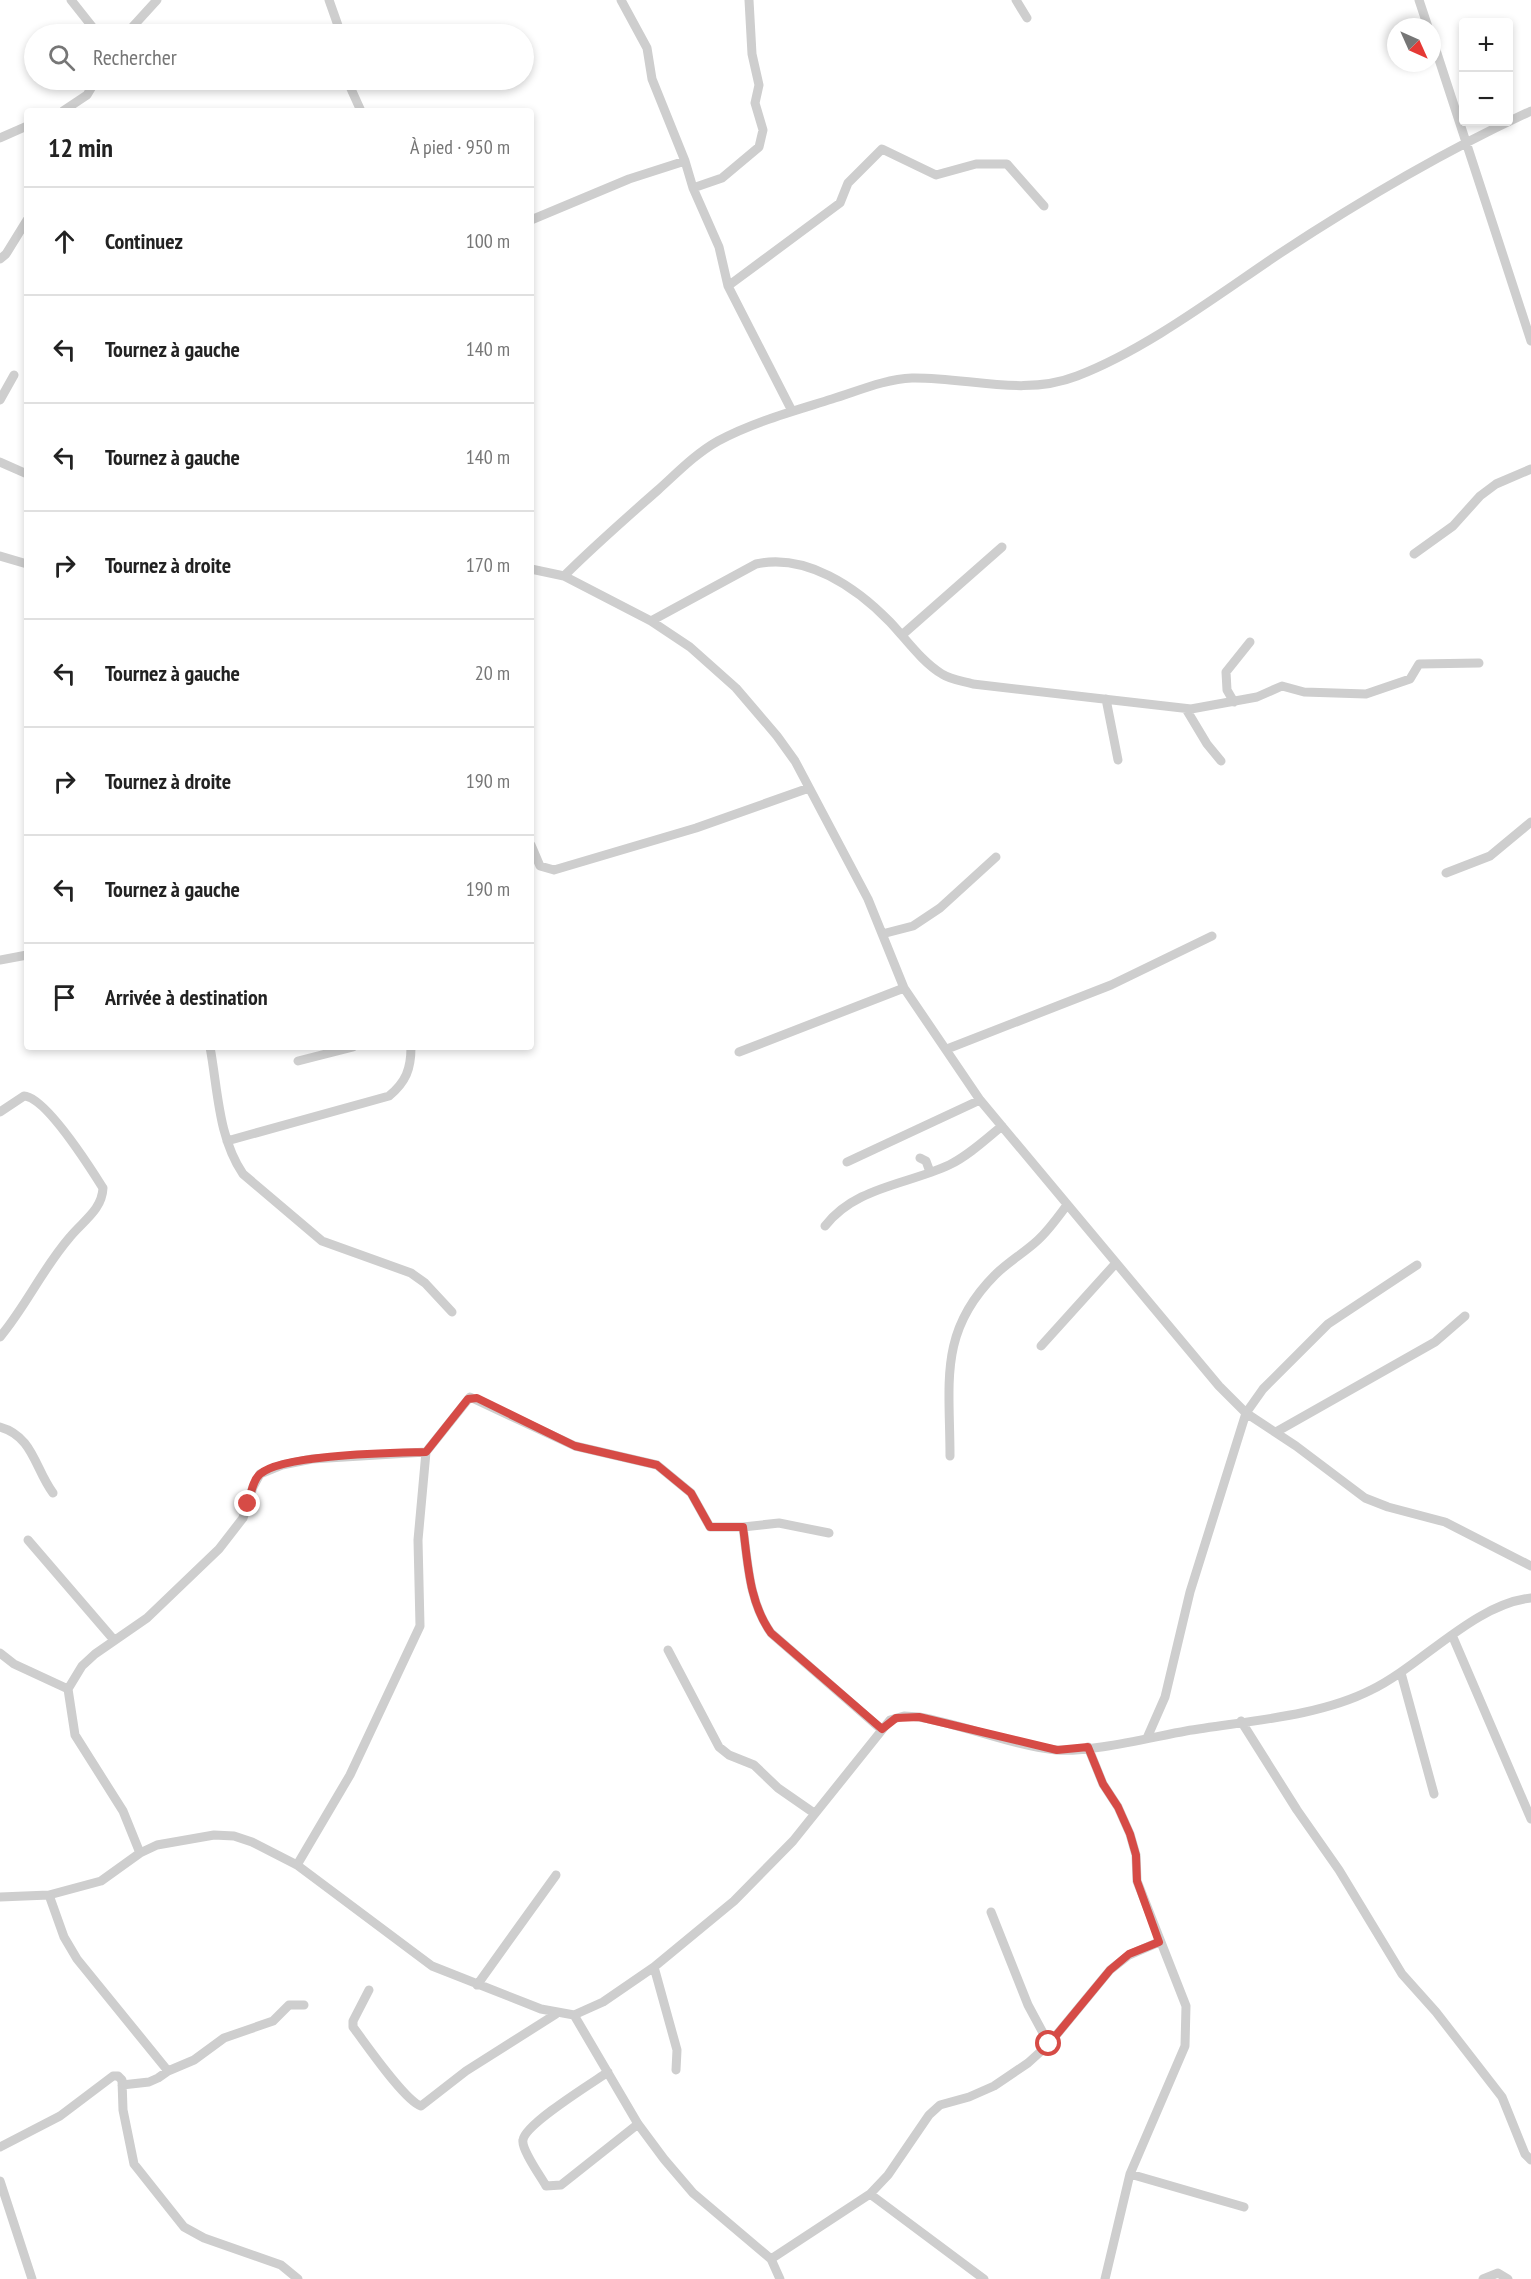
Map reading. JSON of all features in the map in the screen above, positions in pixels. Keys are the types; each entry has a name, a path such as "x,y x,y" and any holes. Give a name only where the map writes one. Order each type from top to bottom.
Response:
{"street":[{"path":"71,0 90,24"},
{"path":"135,24 157,0"},
{"path":"329,0 337,24"},
{"path":"621,0 647,48 652,79 685,161 693,188 719,247 728,286 792,411"},
{"path":"693,188 722,178 759,147 764,130 755,103 759,85 752,54 749,0"},
{"path":"1016,0 1027,18"},
{"path":"1419,0 1425,18"},
{"path":"1441,64 1531,341"},
{"path":"68,108 87,95 90,90"},
{"path":"352,90 360,108"},
{"path":"564,576 615,526 699,453 738,432 792,411 896,379 928,379 994,386 1038,386 1076,377 1126,352 1207,302 1348,209 1467,141 1531,111"},
{"path":"0,138 24,127"},
{"path":"728,286 840,203 849,183 882,149 936,175 976,164 1007,164 1044,206"},
{"path":"534,219 629,179 685,161"},
{"path":"0,259 6,255 24,225"},
{"path":"0,400 14,375"},
{"path":"0,462 24,473"},
{"path":"1414,554 1453,526 1480,496 1496,484 1531,469"},
{"path":"902,635 1002,547"},
{"path":"0,556 24,563"},
{"path":"651,621 756,564 774,560 823,572 857,594 935,669 951,678 973,684 1186,709 1257,697 1282,686 1304,692 1366,694 1410,679 1419,664 1479,663"},
{"path":"534,570 564,576 651,621 690,646 736,688 795,760 868,899 904,988 980,1100 1219,1386 1246,1413 1371,1501 1445,1522 1531,1566"},
{"path":"1233,702 1227,690 1226,672 1250,642"},
{"path":"1106,699 1118,760"},
{"path":"1186,709 1207,744 1221,761"},
{"path":"534,851 540,866 554,870 696,828 809,788"},
{"path":"1446,873 1490,856 1531,822"},
{"path":"882,934 913,926 940,908 996,857"},
{"path":"946,1049 1111,985 1212,936"},
{"path":"0,960 24,956"},
{"path":"739,1052 904,988"},
{"path":"211,1050 227,1141 243,1174 322,1241 411,1273 425,1283 452,1312"},
{"path":"298,1061 341,1050"},
{"path":"227,1141 389,1096 399,1088 410,1070 411,1050"},
{"path":"0,1112 24,1096 34,1099 58,1124 102,1188 102,1200 60,1250 0,1337"},
{"path":"846,1162 980,1100"},
{"path":"825,1226 834,1214 856,1198 950,1165 1002,1126"},
{"path":"920,1158 926,1161 930,1172"},
{"path":"950,1456 950,1362 953,1338 982,1290 995,1275 1038,1240 1067,1205"},
{"path":"1041,1346 1116,1263"},
{"path":"1147,1738 1165,1697 1190,1592 1246,1413 1263,1389 1328,1324 1417,1265"},
{"path":"1276,1432 1435,1342 1465,1316"},
{"path":"297,1865 351,1775 420,1626 418,1540 426,1452 468,1399 477,1398 575,1446 657,1465 691,1493 710,1527 743,1527 779,1523 829,1533"},
{"path":"0,1427 27,1444 43,1479 53,1493"},
{"path":"140,1853 123,1811 75,1735 68,1689 82,1666 114,1640 147,1618 230,1538 243,1518 253,1487 260,1474 282,1465 312,1459 426,1452"},
{"path":"743,1527 751,1587 760,1618 771,1633 882,1729"},
{"path":"28,1540 114,1640"},
{"path":"0,1897 49,1895 101,1881 140,1853 157,1845 224,1835 252,1842 297,1865 432,1966 556,2014 574,2015 603,2002 654,1967 734,1901 793,1841 882,1729 896,1718 919,1717 1057,1750 1147,1738 1241,1721 1353,1698 1401,1672 1452,1635 1507,1604 1531,1598"},
{"path":"1452,1635 1531,1819"},
{"path":"668,1650 719,1747 729,1755 754,1765 778,1788 814,1813"},
{"path":"0,1653 14,1664 68,1689"},
{"path":"1401,1672 1434,1794"},
{"path":"1241,1721 1297,1810 1339,1870 1402,1974 1436,2012 1502,2097 1525,2154 1531,2160"},
{"path":"1088,1747 1103,1784 1118,1807 1130,1834 1136,1855 1137,1881 1186,2006 1185,2046 1130,2174 1105,2279"},
{"path":"477,1985 556,1875"},
{"path":"49,1895 64,1937 77,1959 168,2071"},
{"path":"991,1912 1024,1995 1049,2044"},
{"path":"771,2259 870,2194 888,2175 928,2115 940,2105 969,2097 994,2086 1028,2063 1049,2044 1110,1970 1129,1954 1159,1942"},
{"path":"654,1967 677,2050 676,2070"},
{"path":"369,1990 353,2021 354,2027 387,2071 413,2101 421,2106 466,2071 556,2014"},
{"path":"122,2085 149,2082 194,2060 224,2038 273,2020 289,2005 304,2005"},
{"path":"574,2015 638,2124 693,2193 771,2259 780,2279"},
{"path":"608,2072 544,2115 525,2134 524,2146 546,2186 561,2185 638,2124"},
{"path":"0,2147 60,2116 112,2076 118,2076 122,2085 123,2110 134,2164 184,2227 204,2238 281,2265 298,2279"},
{"path":"1130,2174 1244,2207"},
{"path":"0,2181 32,2279"},
{"path":"870,2194 984,2279"},
{"path":"0,2214 10,2209"},
{"path":"1483,2279 1498,2273 1508,2279"}],"route":[{"path":"248,1504 260,1474 282,1465 312,1459 426,1452 468,1399 477,1398 575,1446 657,1465 691,1493 710,1527 716,1529 743,1527 751,1587 760,1618 771,1633 882,1729 886,1723 896,1718 919,1717 948,1722 995,1736 1057,1750 1088,1747 1103,1784 1118,1807 1130,1834 1136,1855 1137,1881 1159,1942 1129,1954 1110,1970 1049,2044"}]}
